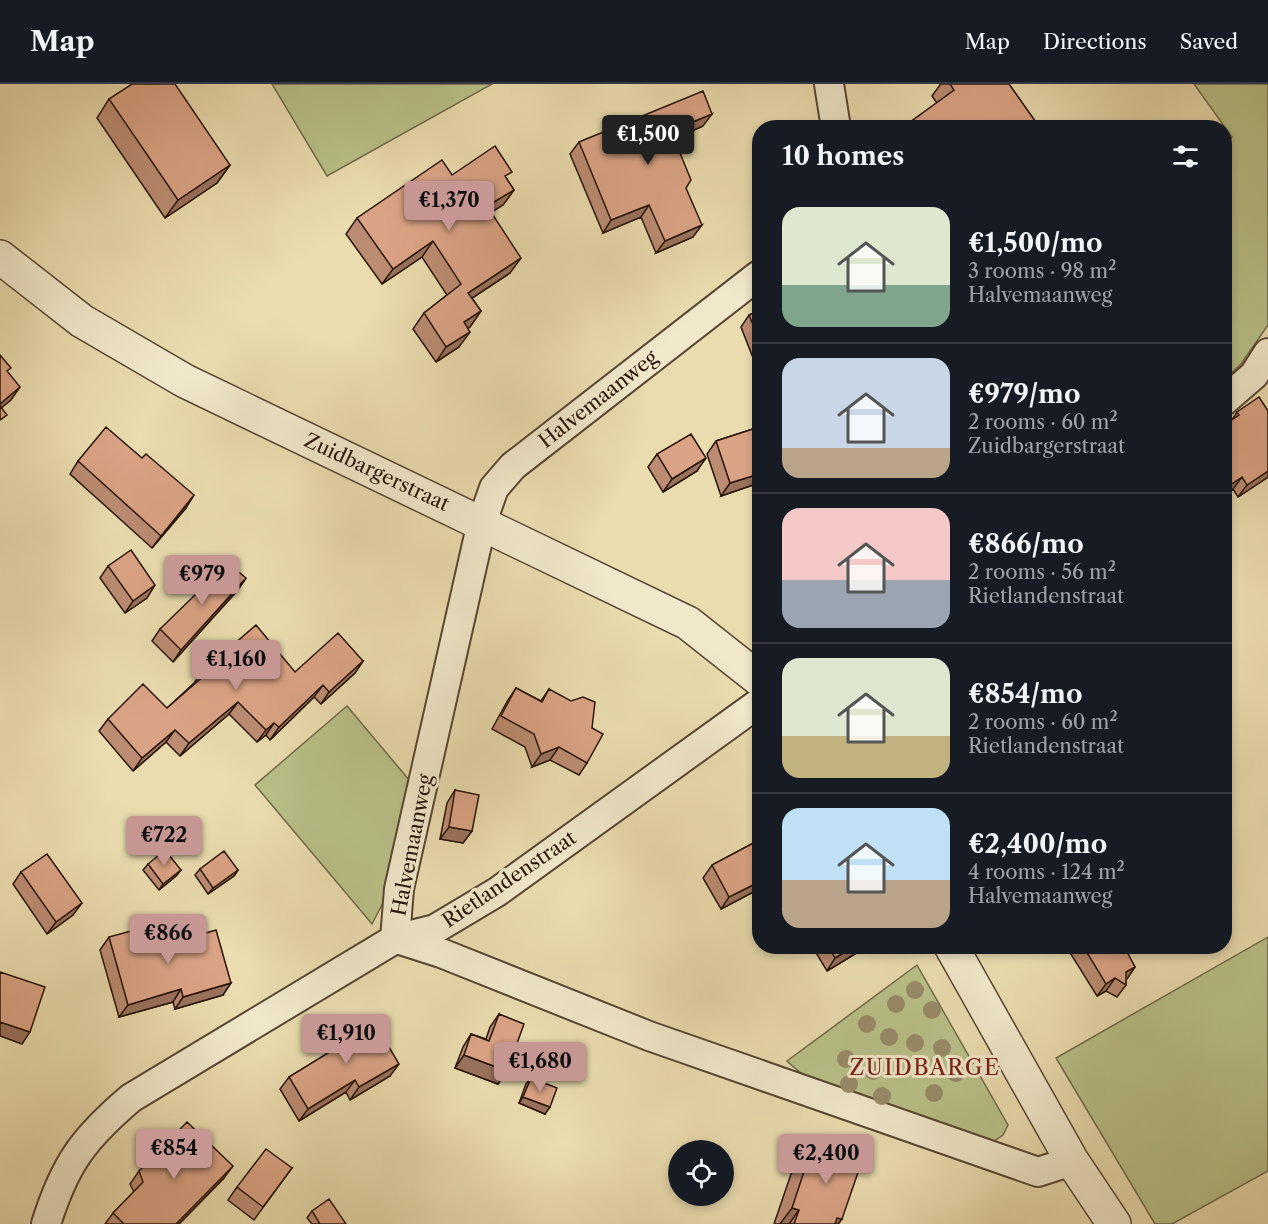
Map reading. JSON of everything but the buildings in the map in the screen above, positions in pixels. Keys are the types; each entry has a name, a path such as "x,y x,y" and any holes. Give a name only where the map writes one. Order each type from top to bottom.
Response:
{"street":[{"path":"829,84 835,120"},
{"name":"Zuidbargerstraat","path":"0,257 82,321 184,381 482,522 688,623 752,673"},
{"name":"Halvemaanweg","path":"752,280 513,466 494,488 482,522 399,889 395,939 441,952 649,1036 1038,1172 1072,1161"},
{"path":"1232,394 1263,367"},
{"name":"Rietlandenstraat","path":"46,1224 76,1153 97,1127 131,1098 395,939 435,929 497,892 752,708"},
{"path":"956,954 1072,1161 1114,1224"}],"green space":[{"path":"272,84 492,84 327,176"},
{"path":"1194,84 1268,84 1268,325 1241,364 1232,372 1232,120 1220,120"},
{"path":"347,706 410,781 384,901 372,924 255,785"},
{"path":"1268,937 1268,1171 1172,1224 1155,1224 1056,1058"},
{"path":"917,965 1008,1125 1003,1135 993,1142 820,1090 787,1061"}],"district":[{"name":"ZUIDBARGE","path":"925,1067"}]}
